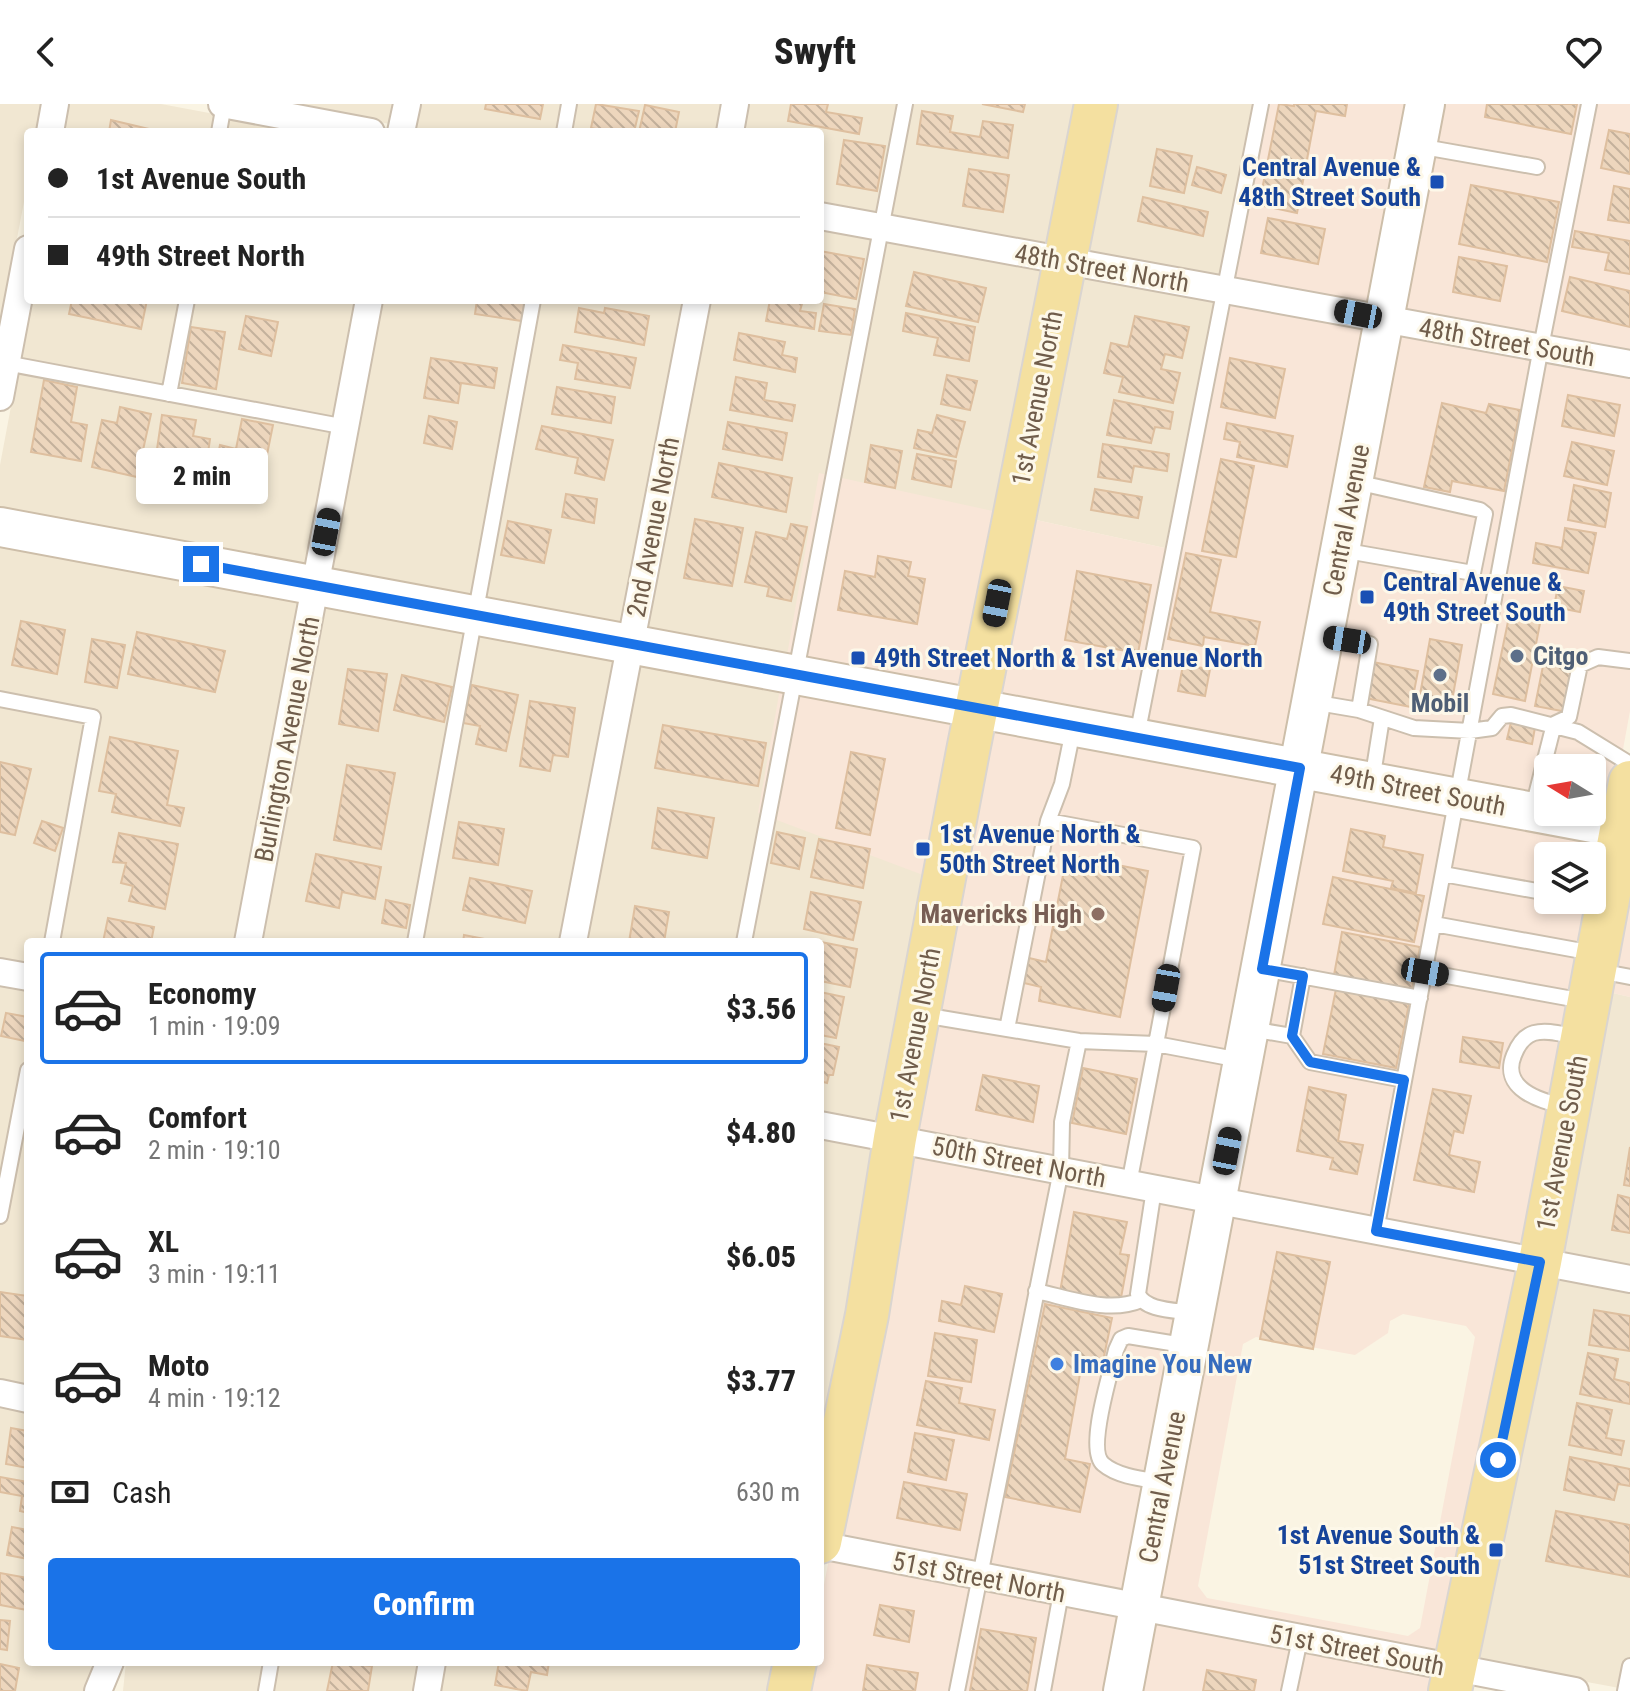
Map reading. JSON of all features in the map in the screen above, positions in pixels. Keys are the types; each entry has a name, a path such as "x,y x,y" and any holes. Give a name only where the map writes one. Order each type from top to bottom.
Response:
{"main road":[{"name":"1st Avenue North","path":"824,1524 867,1315 895,1138 977,708 1096,104"},
{"name":"Central Avenue","path":"1123,1691 1425,104"},
{"name":"49th Street South","path":"0,527 1626,829"},
{"name":"1st Avenue South","path":"1452,1680 1540,1262 1569,1107 1607,984 1611,894 1626,829 1630,782"},
{"path":"789,1691 794,1666"}],"street":[{"path":"51,128 55,104"},
{"path":"223,104 350,128"},
{"path":"402,128 407,104"},
{"path":"731,128 735,104"},
{"name":"48th Street North","path":"824,217 1384,319"},
{"path":"0,397 3,362 24,267"},
{"name":"Burlington Avenue North","path":"249,938 368,304"},
{"name":"2nd Avenue North","path":"574,938 696,304"},
{"name":"48th Street South","path":"1384,319 1630,364"},
{"path":"0,972 24,976"},
{"name":"50th Street North","path":"824,1126 1630,1279"},
{"path":"0,1393 24,1398"},
{"name":"51st Street North","path":"824,1544 1139,1609"},
{"name":"51st Street South","path":"1139,1609 1300,1639 1452,1680 1575,1691"},
{"path":"98,1691 110,1666"},
{"path":"110,1691 112,1666"},
{"path":"427,1691 431,1666"}],"lane":[{"path":"220,128 223,104"},
{"path":"565,128 569,104"},
{"path":"745,938 905,104"},
{"path":"1137,738 1261,104"},
{"path":"1376,1231 1589,104"},
{"path":"1417,146 1537,167"},
{"path":"169,394 186,304"},
{"path":"416,938 532,304"},
{"path":"3,362 346,427"},
{"path":"1341,549 1473,573 1485,514 1480,510 1354,481"},
{"path":"1325,636 1370,644 1359,710"},
{"path":"1554,724 1569,717 1580,665 1598,657 1630,661"},
{"path":"0,699 93,717 53,938"},
{"path":"1312,702 1359,710 1414,728 1470,731 1492,728 1502,716 1554,724 1578,732 1630,764"},
{"path":"1372,781 1382,718"},
{"path":"1532,811 1554,724"},
{"path":"1007,1029 1048,821 1062,784 1074,725"},
{"path":"1048,821 1193,848 1156,1044 1142,1186 1138,1294 1148,1305 1192,1330"},
{"path":"1443,874 1534,890"},
{"path":"1434,924 1607,984"},
{"path":"1262,969 1420,998"},
{"path":"1425,972 1607,984"},
{"path":"1303,976 1292,1036 1310,1062 1404,1080"},
{"path":"1569,1107 1537,1101 1517,1085 1510,1073 1512,1060 1518,1045 1530,1034 1543,1031 1607,984"},
{"path":"919,1014 1079,1041 1247,1045 1292,1036"},
{"path":"957,1691 1061,1170 1062,1122 1079,1041"},
{"path":"0,1216 24,1091"},
{"path":"1036,1291 1108,1306 1130,1305 1141,1300"},
{"path":"1163,1482 1131,1476 1101,1463 1095,1451 1099,1425 1121,1339 1192,1330"},
{"path":"1043,1691 1061,1593"},
{"path":"1289,1691 1300,1639"},
{"path":"266,1691 270,1666"},
{"path":"1625,1691 1630,1666"}],"shaded area":[{"path":"0,104 43,104 38,128 24,128 24,202 0,327"},
{"path":"69,104 161,104 289,128 65,128"},
{"path":"285,104 393,104 390,124"},
{"path":"420,104 722,104 718,128 415,128"},
{"path":"748,104 1082,104 1054,249 824,206 824,128 744,128"},
{"path":"1109,104 1254,104 1219,277 1079,253"},
{"path":"1254,104 1412,104 1374,306 1219,277"},
{"path":"1438,104 1630,104 1630,353 1399,310"},
{"path":"824,229 1049,271 1002,513 786,661 645,635 710,304 824,304"},
{"path":"1075,275 1215,299 1165,548 1027,518"},
{"path":"1215,299 1369,328 1289,754 992,699 1027,518 1165,548"},
{"path":"30,304 355,304 305,572 0,515 0,465"},
{"path":"382,304 683,304 620,630 330,576"},
{"path":"1395,333 1630,376 1630,711 1611,815 1606,814 1606,754 1534,754 1534,800 1315,759"},
{"path":"819,473 1002,513 966,694 786,661"},
{"path":"0,539 301,594 236,938 24,938 24,964 0,960"},
{"path":"326,599 616,653 561,938 263,938"},
{"path":"641,657 781,683 931,878 885,1125 824,1114 824,938 587,938"},
{"path":"781,683 962,717 931,878 758,813"},
{"path":"987,722 1285,777 1207,1187 910,1129"},
{"path":"1310,781 1534,823 1534,826 1606,837 1605,842 1534,842 1534,914 1591,914 1528,1248 1232,1192"},
{"path":"1630,852 1630,997 1604,991"},
{"path":"0,984 24,988 24,1386 0,1381"},
{"path":"1604,991 1630,997 1630,1268 1554,1253"},
{"path":"824,1137 881,1147 824,1455"},
{"path":"906,1152 1202,1210 1128,1595 834,1536"},
{"path":"1227,1215 1523,1271 1444,1655 1154,1600","holes":["1403,1314 1466,1326 1475,1337 1420,1628 1408,1636 1207,1598 1198,1586 1243,1344 1256,1337 1355,1355 1388,1333 1390,1321"]},
{"path":"1550,1276 1630,1291 1630,1690 1470,1660"},
{"path":"0,1405 24,1409 24,1666 94,1666 84,1691 0,1691"},
{"path":"829,1559 1124,1617 1110,1691 802,1691 807,1666 824,1666 824,1585"},
{"path":"1149,1622 1440,1677 1437,1691 1136,1691"},
{"path":"126,1666 418,1666 414,1691 123,1691"},
{"path":"444,1666 781,1666 776,1691 440,1691"}],"building":[{"path":"486,104 543,104 540,119 485,109"},
{"path":"596,104 639,111 635,128 591,128"},
{"path":"791,104 828,104 826,112 862,118 859,134 788,121"},
{"path":"982,104 1025,104 1023,112"},
{"path":"1279,104 1347,104 1345,116 1316,111 1297,213 1259,205"},
{"path":"1487,104 1577,104 1571,134 1485,117"},
{"path":"645,105 679,112 676,128 640,128"},
{"path":"922,111 953,116 950,132 980,137 983,121 1013,125 1008,158 917,144"},
{"path":"111,120 145,128 110,128"},
{"path":"1609,130 1630,134 1630,174 1601,168"},
{"path":"844,140 885,146 877,191 837,184"},
{"path":"1157,149 1192,156 1184,193 1150,186"},
{"path":"1197,167 1226,175 1221,193 1192,185"},
{"path":"969,169 1009,175 1003,212 963,206"},
{"path":"1471,185 1559,202 1547,262 1459,244"},
{"path":"1614,186 1630,189 1630,223 1608,220"},
{"path":"1143,197 1208,212 1203,236 1138,221"},
{"path":"1268,218 1325,229 1318,264 1261,253"},
{"path":"1575,231 1630,241 1630,274 1605,270 1609,253 1572,247"},
{"path":"824,252 864,259 856,299 824,293"},
{"path":"1459,257 1507,266 1500,301 1453,292"},
{"path":"914,272 986,288 978,322 906,306"},
{"path":"1570,277 1630,291 1630,327 1562,311"},
{"path":"71,304 146,304 141,329 69,314"},
{"path":"476,304 524,304 522,321 475,314"},
{"path":"769,304 802,304 800,311 816,313 814,329 766,321"},
{"path":"824,304 855,309 851,335 819,331"},
{"path":"579,308 604,313 605,308 649,316 644,345 575,332"},
{"path":"906,313 975,327 969,361 934,355 938,338 903,331"},
{"path":"246,316 278,322 271,356 239,349"},
{"path":"1135,316 1189,327 1182,358 1165,354 1161,369 1180,373 1173,403 1119,392 1123,377 1104,373 1111,343 1128,347"},
{"path":"191,327 225,332 216,389 182,383"},
{"path":"739,333 785,342 782,355 797,358 795,372 734,360"},
{"path":"563,345 636,358 630,388 575,379 578,363 560,360"},
{"path":"431,358 497,368 494,388 461,383 458,403 424,398"},
{"path":"1230,358 1285,369 1275,418 1221,407"},
{"path":"947,375 977,381 970,410 941,404"},
{"path":"736,377 767,383 764,400 795,405 792,421 730,410"},
{"path":"44,380 77,387 71,422 87,425 81,461 31,452"},
{"path":"557,387 615,397 611,423 552,414"},
{"path":"1568,395 1620,405 1614,436 1562,426"},
{"path":"1114,400 1173,412 1170,429 1155,427 1151,443 1107,435"},
{"path":"1442,403 1486,413 1489,404 1520,410 1504,491 1452,481 1450,492 1424,487"},
{"path":"120,407 151,414 137,477 92,467 102,420 117,423"},
{"path":"162,415 196,420 193,436 210,439 203,487 169,481 172,465 155,463"},
{"path":"937,415 965,422 956,457 914,448 918,430 932,433"},
{"path":"429,416 457,422 452,449 424,443"},
{"path":"242,419 273,425 261,484 246,481 243,496 211,490 220,445 236,449"},
{"path":"728,422 787,433 782,460 723,449"},
{"path":"1227,423 1293,436 1287,467 1237,457 1240,442 1224,439"},
{"path":"542,426 613,440 604,480 575,473 578,458 536,449"},
{"path":"1572,442 1614,451 1607,485 1564,476"},
{"path":"1103,444 1169,454 1167,471 1134,466 1131,482 1098,477"},
{"path":"871,445 902,451 895,488 865,482"},
{"path":"917,454 956,461 951,487 912,479"},
{"path":"1221,459 1254,466 1236,557 1202,551"},
{"path":"719,463 792,478 786,512 712,497"},
{"path":"1574,485 1611,493 1605,527 1568,520"},
{"path":"1095,489 1142,497 1138,518 1091,510"},
{"path":"566,494 597,499 594,523 562,517"},
{"path":"695,519 743,528 732,586 684,578"},
{"path":"508,521 551,530 544,563 501,555"},
{"path":"791,524 807,527 791,601 767,596 769,587 745,582 756,532 787,539"},
{"path":"1565,528 1596,533 1588,573 1533,563 1536,543 1562,548"},
{"path":"1186,553 1221,560 1210,612 1260,622 1255,646 1204,637 1203,646 1168,639"},
{"path":"878,556 911,562 908,576 925,579 917,624 838,610 845,571 875,577"},
{"path":"1077,571 1151,585 1138,653 1065,640"},
{"path":"1558,586 1584,591 1580,612 1554,607"},
{"name":"Citgo","path":"1510,612 1541,618 1525,701 1493,694"},
{"path":"21,621 65,630 57,674 12,665"},
{"path":"137,632 225,651 215,692 128,674"},
{"path":"92,639 125,645 117,688 85,682"},
{"name":"Mobil","path":"1430,639 1462,645 1450,712 1418,706"},
{"path":"1544,661 1575,667 1567,712 1535,706"},
{"path":"1373,662 1418,671 1411,707 1365,698"},
{"path":"1183,665 1210,669 1205,696 1178,691"},
{"path":"348,669 387,674 378,731 339,724"},
{"path":"402,675 452,687 444,722 394,710"},
{"path":"472,685 518,695 506,751 476,744 480,726 463,723"},
{"path":"530,701 575,708 568,757 553,755 550,771 520,766"},
{"path":"1512,718 1536,722 1532,744 1507,739"},
{"path":"663,725 766,743 758,786 655,768"},
{"path":"110,737 178,751 167,805 184,808 180,826 112,812 116,794 99,791"},
{"path":"851,752 885,759 870,835 836,828"},
{"path":"0,762 31,769 15,835 0,832"},
{"path":"347,765 395,773 381,849 334,840"},
{"path":"658,808 714,818 707,858 652,848"},
{"path":"42,821 63,828 55,851 34,843"},
{"path":"459,822 504,829 498,865 453,858"},
{"path":"1351,829 1385,836 1383,847 1423,855 1416,893 1391,888 1393,881 1343,871"},
{"path":"777,832 805,838 799,869 771,863"},
{"path":"119,833 178,844 165,909 129,901 133,886 121,883 126,863 113,862"},
{"path":"819,839 870,849 863,888 811,877"},
{"path":"316,854 381,867 375,899 342,892 339,908 306,901"},
{"name":"Mavericks High","path":"1067,855 1148,871 1120,1017 1039,1001 1041,987 1024,983 1029,958 1046,962"},
{"path":"1333,877 1424,896 1414,942 1323,924"},
{"path":"470,878 532,891 525,923 463,910"},
{"path":"811,892 861,902 853,940 804,929"},
{"path":"386,900 410,905 406,928 382,923"},
{"path":"635,906 669,912 665,938 630,938"},
{"path":"108,918 154,927 152,938 104,938"},
{"path":"1342,932 1420,947 1412,989 1334,975"},
{"path":"824,943 857,949 850,987 824,982"},
{"path":"1336,989 1409,1004 1396,1068 1323,1054"},
{"path":"824,993 844,997 836,1038 824,1036"},
{"path":"6,1013 24,1016 24,1041 1,1036"},
{"path":"1463,1037 1503,1043 1499,1068 1460,1062"},
{"path":"824,1044 839,1047 833,1075 829,1075 827,1083 824,1082"},
{"path":"1083,1068 1137,1079 1126,1134 1072,1123"},
{"path":"983,1075 1039,1086 1033,1122 976,1110"},
{"path":"1309,1087 1346,1095 1338,1141 1363,1145 1357,1174 1330,1169 1333,1158 1297,1151"},
{"path":"1433,1089 1471,1096 1463,1133 1454,1131 1449,1155 1480,1162 1474,1192 1414,1180"},
{"path":"1630,1147 1630,1186 1624,1185"},
{"path":"1618,1195 1630,1198 1630,1233 1612,1230"},
{"path":"1074,1212 1127,1222 1120,1254 1129,1255 1120,1303 1060,1292"},
{"path":"1277,1252 1330,1262 1313,1349 1260,1339"},
{"path":"965,1286 1002,1294 994,1332 939,1321 942,1301 961,1305"},
{"path":"0,1292 24,1295 24,1339 0,1336"},
{"path":"1045,1304 1112,1318 1103,1361 1083,1357 1065,1459 1090,1464 1080,1512 1005,1497"},
{"path":"1594,1310 1630,1316 1630,1351 1589,1345"},
{"path":"935,1333 977,1340 971,1382 928,1376"},
{"path":"1588,1353 1618,1359 1614,1379 1630,1383 1630,1404 1580,1394"},
{"path":"926,1381 962,1388 959,1403 995,1410 989,1440 917,1425"},
{"path":"1577,1403 1612,1410 1606,1438 1624,1441 1621,1455 1569,1445"},
{"path":"11,1428 24,1430 24,1467 6,1464"},
{"path":"915,1433 954,1440 946,1480 908,1472"},
{"path":"1570,1457 1630,1469 1630,1486 1618,1484 1614,1500 1564,1490"},
{"path":"0,1477 24,1481 24,1512 20,1511 22,1496 0,1492"},
{"path":"904,1482 967,1494 960,1530 897,1518"},
{"path":"1556,1511 1630,1525 1630,1577 1546,1561"},
{"path":"12,1527 24,1529 24,1558 7,1555"},
{"path":"0,1573 24,1577 24,1609 0,1605"},
{"path":"880,1605 914,1611 909,1642 874,1635"},
{"path":"0,1620 10,1621 7,1650 0,1649"},
{"path":"981,1629 1036,1638 1027,1691 970,1691"},
{"path":"0,1664 19,1668 15,1691 0,1691"},
{"path":"867,1665 918,1673 915,1691 863,1691"},
{"path":"332,1666 372,1666 368,1691 327,1691"},
{"path":"498,1666 548,1666 547,1675 531,1672 527,1691 495,1685"},
{"path":"1207,1670 1256,1680 1254,1691 1203,1691"}],"place":[{"name":"Central Avenue & 48th Street South","path":"1437,182"},
{"name":"Central Avenue & 49th Street South","path":"1367,597"},
{"name":"Citgo","path":"1517,656"},
{"name":"49th Street North & 1st Avenue North","path":"858,658"},
{"name":"Mobil","path":"1440,675"},
{"name":"1st Avenue North & 50th Street North","path":"923,849"},
{"name":"Mavericks High","path":"1098,914"},
{"name":"Imagine You New","path":"1057,1364"},
{"name":"1st Avenue South & 51st Street South","path":"1496,1550"}],"route":[{"path":"201,564 1300,768 1262,969 1303,976 1292,1036 1310,1062 1404,1080 1376,1231 1540,1262 1498,1460"}]}
